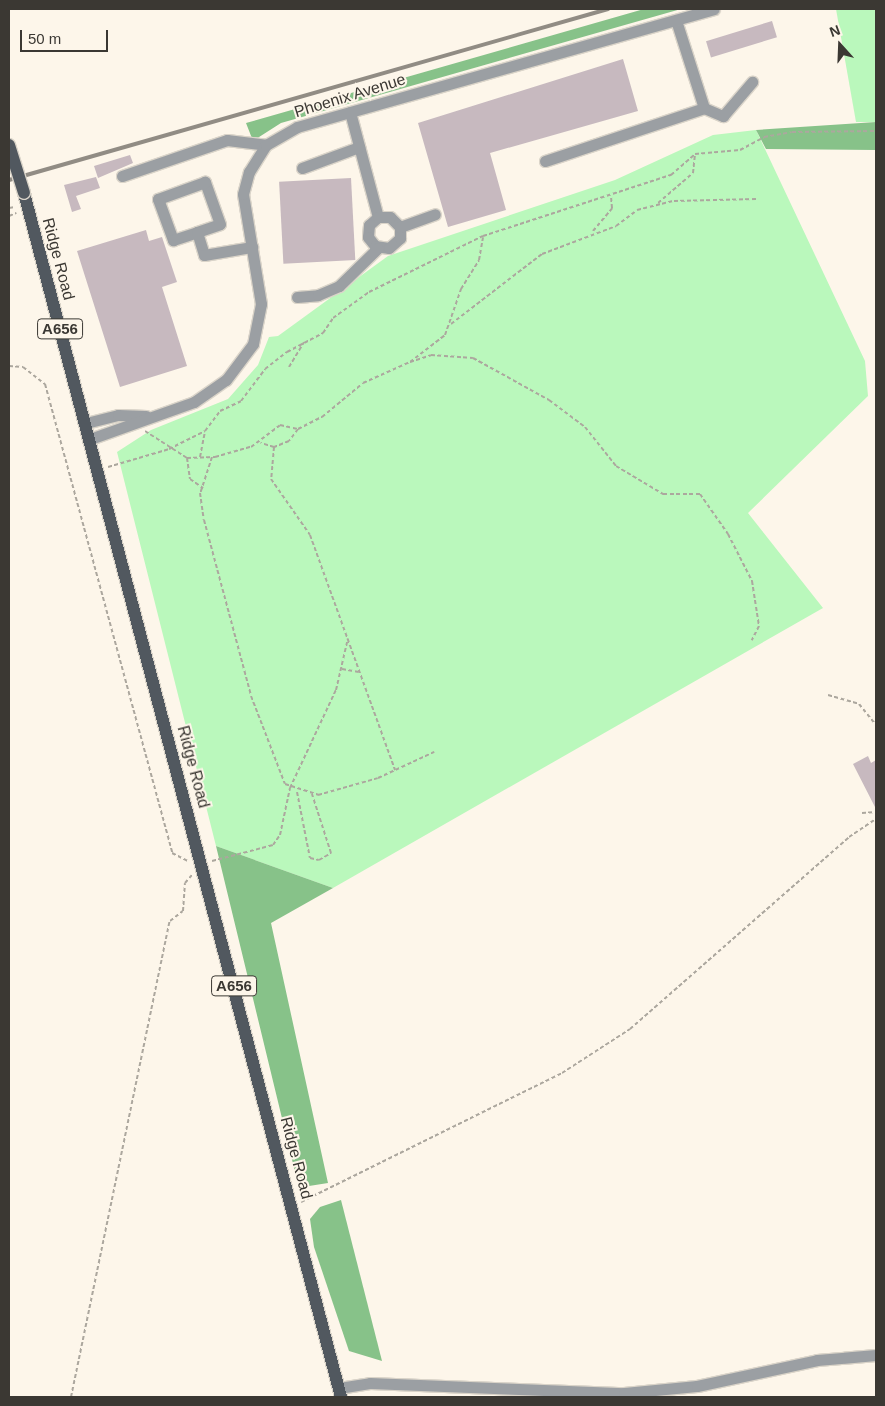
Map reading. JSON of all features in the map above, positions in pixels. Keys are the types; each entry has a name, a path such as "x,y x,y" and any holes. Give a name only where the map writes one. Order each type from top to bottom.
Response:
{"main road":[{"name":"Ridge Road","path":"9,146 24,193 86,423 340,1392"}],"lane":[{"name":"Phoenix Avenue","path":"90,439 148,416 194,402 226,380 253,344 261,304 243,194 249,172 266,145 296,127 714,9"},
{"path":"676,20 704,108"},
{"path":"545,160 704,108 723,116 752,82"},
{"path":"350,112 378,217"},
{"path":"122,176 227,140 266,145"},
{"path":"302,168 359,147"},
{"path":"206,182 220,224 197,232 174,240 158,199 206,182"},
{"path":"400,227 436,214"},
{"path":"378,217 390,217 400,227"},
{"path":"378,217 368,230 378,248"},
{"path":"297,297 318,296 339,286 378,248 394,246 400,227"},
{"path":"197,232 204,255 252,247"},
{"name":"Phoenix Avenue","path":"86,423 118,415 148,416"},
{"path":"340,1392 370,1383 624,1393 697,1386 817,1360 876,1355"}],"path":[{"path":"200,457 205,431 220,411 254,389 266,369 306,339 323,333 332,318 377,288 483,236 671,175 695,154 740,150 764,137 792,132 876,131"},
{"path":"451,324 518,270 593,232 616,226 656,204 693,173 695,154"},
{"path":"593,232 612,208 611,196"},
{"path":"656,204 756,199"},
{"path":"410,362 445,335 451,324 461,289 479,260 483,236"},
{"path":"289,367 306,339"},
{"path":"136,422 169,449 187,458 212,457 262,443 274,447 289,441 298,429 322,417 363,383 410,362 431,355 473,358 549,400 585,427 616,466 663,494 700,494 728,534 752,581 759,626 752,640"},
{"path":"9,366 23,367 45,384 172,853 203,870"},
{"path":"262,443 269,430 280,425 298,429"},
{"path":"98,470 169,449 205,431"},
{"path":"274,447 270,479 310,535 395,771"},
{"path":"212,457 203,488 204,520 251,696 278,773 290,788 297,792 312,794 351,787 395,771 434,752"},
{"path":"187,458 190,479 203,488"},
{"path":"71,1397 170,921 184,911 185,883 203,870 215,857 273,845 290,788 342,669 348,638"},
{"path":"342,669 360,673"},
{"path":"828,695 860,704 876,725"},
{"path":"297,792 310,858 318,860 332,853 312,794"},
{"path":"862,813 876,812"},
{"path":"292,1205 323,1194 562,1073 630,1029 849,837 876,819"}],"green space":[{"path":"644,9 681,9 281,123 253,141 246,123"},
{"path":"836,9 876,9 876,122 856,122"},
{"path":"876,122 876,150 766,149 756,130"},
{"path":"756,130 865,361 868,396 748,513 823,608 333,888 216,846 117,452 151,430 228,399 258,365 269,337 278,336 388,256 615,180 713,135"},
{"path":"216,846 333,888 271,923 328,1183 309,1186 296,1176"},
{"path":"341,1200 382,1361 349,1351 314,1247 310,1219 320,1207"}],"building":[{"path":"772,21 777,37 711,57 706,41"},
{"path":"623,59 638,111 490,153 506,210 448,227 418,123"},
{"path":"130,155 133,163 98,178 94,166"},
{"path":"96,177 100,188 76,196 81,209 72,212 64,185"},
{"path":"351,178 355,260 283,264 279,182"},
{"path":"146,230 149,241 162,237 177,282 162,287 187,366 120,387 77,251"},
{"path":"868,756 871,763 876,760 876,809 853,764"}],"railway":[{"path":"9,180 608,9"}]}
